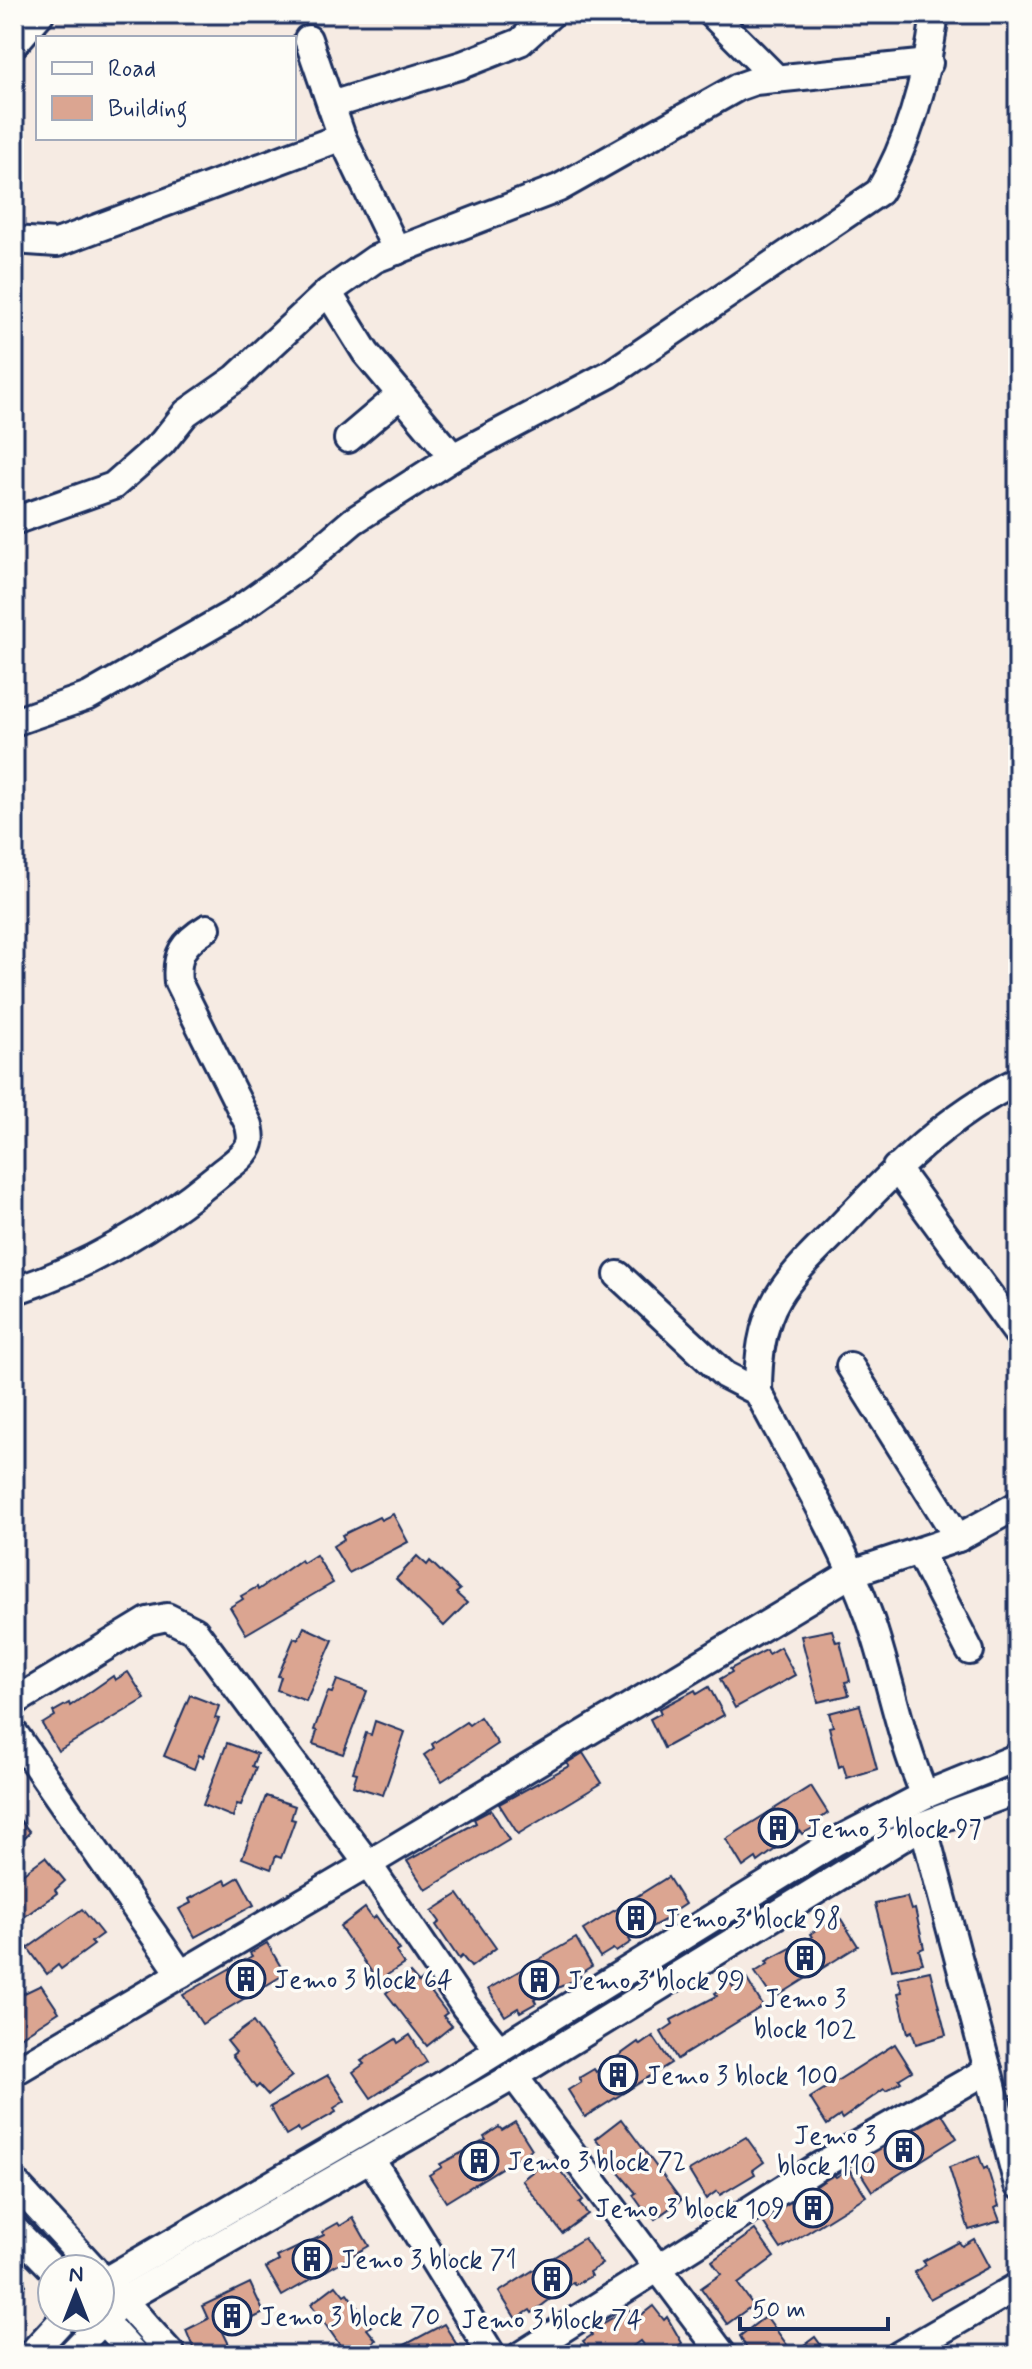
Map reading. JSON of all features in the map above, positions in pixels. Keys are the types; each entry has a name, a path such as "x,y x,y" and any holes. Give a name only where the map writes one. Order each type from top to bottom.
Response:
{"street":[{"path":"14,44 40,14"},
{"path":"331,105 462,65 520,42 551,14"},
{"path":"712,14 777,79"},
{"path":"14,722 89,696 234,613 300,566 353,521 453,457 610,374 879,192 896,163 929,63 935,14"},
{"path":"308,39 342,137 397,251"},
{"path":"14,521 113,486 162,443 186,413 236,378 328,292 375,259 559,188 738,87 777,79 929,63"},
{"path":"14,240 57,243 342,137"},
{"path":"328,292 366,353 453,457"},
{"path":"348,439 400,395"},
{"path":"14,1291 56,1277 127,1241 183,1204 246,1152 252,1140 249,1125 178,982 176,962 186,941 207,928"},
{"path":"925,1795 906,1752 870,1618 852,1573 758,1392 758,1363 766,1324 778,1296 896,1168 977,1101 1018,1081"},
{"path":"896,1168 1017,1333"},
{"path":"618,1275 725,1375 758,1392"},
{"path":"850,1366 958,1538"},
{"path":"14,2072 368,1864 852,1573 958,1538 1018,1505"},
{"path":"919,1552 970,1651"},
{"path":"14,1702 148,1621 167,1617 195,1631 368,1864 465,2007 499,2050"},
{"path":"14,1733 181,1974"},
{"path":"116,2268 439,2087 835,1842 925,1795 1018,1757"},
{"path":"116,2306 514,2076 923,1825 1018,1790"},
{"path":"923,1825 1018,2185"},
{"path":"835,1842 853,1867"},
{"path":"521,2355 816,2168 988,2070"},
{"path":"514,2076 723,2355"},
{"path":"439,2087 455,2111"},
{"path":"371,2159 492,2355"},
{"path":"14,2182 78,2253"},
{"path":"14,2229 37,2253"},
{"path":"899,2355 1018,2286"},
{"path":"116,2293 172,2355"},
{"path":"30,2355 50,2333"},
{"path":"70,2355 88,2333"},
{"path":"115,2333 135,2355"}],"building":[{"path":"393,1514 408,1542 349,1573 333,1546 344,1539 342,1535 379,1517 381,1520"},
{"path":"316,1555 333,1583 246,1634 230,1607 243,1599 241,1596 257,1587 258,1590 301,1560 303,1563"},
{"path":"417,1556 427,1565 430,1561 460,1590 456,1593 467,1603 444,1626 396,1579"},
{"path":"304,1627 333,1640 306,1701 277,1690 281,1677 278,1676 294,1638 298,1640"},
{"path":"832,1630 836,1642 840,1641 850,1681 845,1682 849,1695 818,1702 801,1636"},
{"path":"780,1647 795,1675 735,1708 720,1679 732,1672 730,1669 766,1650 768,1654"},
{"path":"128,1672 145,1699 58,1751 42,1724 55,1716 53,1712 69,1703 70,1706 113,1676 115,1680"},
{"path":"337,1680 367,1691 343,1754 313,1744 317,1731 314,1730 328,1692 332,1693"},
{"path":"709,1687 724,1715 664,1748 650,1719 661,1713 659,1709 695,1690 697,1694"},
{"path":"190,1695 219,1706 215,1718 219,1719 203,1757 199,1755 194,1769 164,1756"},
{"path":"860,1705 877,1769 847,1778 843,1765 839,1767 829,1727 833,1726 829,1713"},
{"path":"480,1717 498,1744 442,1781 424,1755 434,1748 432,1744 466,1722 469,1725"},
{"path":"375,1721 405,1732 383,1795 353,1786 357,1773 353,1772 366,1733 371,1735"},
{"path":"227,1743 257,1754 252,1766 256,1768 233,1817 203,1805"},
{"path":"583,1753 602,1783 518,1834 499,1804 569,1766 567,1763"},
{"name":"Jemo 3 block 97","path":"811,1786 828,1813 816,1822 818,1825 802,1834 800,1831 758,1862 756,1858 743,1867 726,1839"},
{"path":"266,1796 295,1806 291,1819 295,1820 281,1858 276,1856 271,1869 242,1858"},
{"path":"491,1810 509,1840 426,1890 407,1861 476,1823 474,1819"},
{"path":"14,1813 30,1832 14,1849"},
{"path":"45,1857 65,1881 55,1890 57,1893 24,1917 21,1913 14,1919 14,1880"},
{"path":"239,1877 254,1905 195,1937 179,1909 191,1903 189,1899 225,1880 227,1884"},
{"name":"Jemo 3 block 98","path":"668,1877 685,1904 673,1912 674,1915 629,1939 631,1942 616,1952 613,1949 600,1957 583,1930"},
{"path":"458,1894 496,1948 471,1967 462,1956 459,1959 436,1925 440,1922 432,1911"},
{"path":"907,1897 911,1910 915,1909 924,1948 919,1950 923,1963 892,1970 875,1904"},
{"path":"365,1908 373,1919 376,1916 400,1950 396,1952 404,1964 378,1981 340,1927"},
{"path":"82,1909 102,1934 91,1942 94,1945 61,1969 58,1965 47,1974 28,1948"},
{"name":"Jemo 3 block 102","path":"841,1919 858,1946 773,1999 755,1972 768,1964 766,1961 812,1937 810,1934 825,1924 828,1927"},
{"name":"Jemo 3 block 99","path":"576,1938 592,1966 579,1974 581,1977 534,1999 536,2003 505,2016 488,1989"},
{"name":"Jemo 3 block 64","path":"267,1943 285,1974 202,2024 183,1995 252,1956 250,1953"},
{"path":"930,1971 946,2035 916,2044 912,2031 908,2033 898,1993 902,1992 898,1978"},
{"path":"410,1973 419,1983 422,1980 447,2013 443,2016 452,2026 427,2046 386,1993"},
{"path":"746,1978 763,2006 677,2059 661,2032 673,2024 671,2020 717,1996 715,1993 731,1983 733,1987"},
{"path":"41,1985 59,2012 14,2041 14,1998"},
{"path":"253,2022 292,2076 268,2095 259,2085 256,2088 232,2055 236,2052 227,2041"},
{"path":"410,2035 427,2062 371,2098 353,2072 364,2064 361,2061 396,2039 398,2043"},
{"name":"Jemo 3 block 100","path":"653,2036 671,2063 585,2117 568,2090 581,2082 579,2078 594,2069 596,2072 638,2042 640,2045"},
{"path":"895,2044 912,2071 899,2079 901,2082 886,2091 884,2089 842,2119 840,2116 827,2125 810,2098"},
{"path":"328,2075 345,2101 334,2108 336,2112 300,2132 298,2128 286,2135 270,2107"},
{"name":"Jemo 3 block 110","path":"940,2111 957,2138 872,2191 855,2164 867,2156 865,2153 881,2144 883,2147 911,2129 909,2126"},
{"path":"621,2119 681,2200 655,2219 646,2207 643,2209 633,2195 636,2193 602,2153 605,2151 595,2139"},
{"name":"Jemo 3 block 72","path":"515,2122 532,2149 446,2202 429,2175 442,2167 440,2164 486,2140 484,2137 499,2127 502,2130"},
{"path":"746,2137 764,2162 753,2170 755,2174 720,2195 717,2191 706,2199 689,2171"},
{"path":"979,2156 984,2169 987,2167 999,2206 995,2208 1000,2221 969,2230 949,2167"},
{"path":"547,2160 555,2170 558,2168 583,2200 579,2203 588,2214 562,2233 522,2180"},
{"name":"Jemo 3 block 109","path":"849,2169 866,2196 781,2249 763,2222 776,2214 774,2211 790,2201 792,2204 833,2174 836,2177"},
{"name":"Jemo 3 block 71","path":"353,2218 369,2246 282,2296 266,2268 279,2261 277,2257"},
{"path":"755,2230 774,2257 738,2284 753,2305 727,2324 701,2288 721,2274 712,2261"},
{"name":"Jemo 3 block 74","path":"584,2238 602,2264 589,2272 591,2276 575,2285 573,2282 532,2313 530,2310 516,2319 499,2292"},
{"path":"974,2239 989,2267 930,2299 914,2272 926,2265 923,2261 959,2242 962,2246"},
{"path":"14,2270 26,2285 14,2298"},
{"name":"Jemo 3 block 70","path":"250,2283 264,2313 223,2332 234,2355 196,2355 186,2330 208,2319 202,2306"},
{"path":"336,2285 344,2295 347,2293 371,2326 367,2329 376,2340 354,2355 347,2355 311,2304"},
{"path":"653,2306 664,2320 667,2317 682,2343 667,2355 651,2355 640,2341 621,2355 594,2355 583,2341 592,2335 590,2331 628,2309 636,2319"},
{"path":"766,2316 793,2353 815,2337 828,2355 750,2355 740,2336"},
{"path":"444,2324 460,2350 452,2355 386,2355"}],"place":[{"name":"Jemo 3 block 97","path":"778,1828"},
{"name":"Jemo 3 block 98","path":"636,1918"},
{"name":"Jemo 3 block 102","path":"805,1958"},
{"name":"Jemo 3 block 64","path":"246,1979"},
{"name":"Jemo 3 block 99","path":"539,1980"},
{"name":"Jemo 3 block 100","path":"618,2075"},
{"name":"Jemo 3 block 110","path":"904,2150"},
{"name":"Jemo 3 block 72","path":"479,2161"},
{"name":"Jemo 3 block 109","path":"813,2208"},
{"name":"Jemo 3 block 71","path":"312,2259"},
{"name":"Jemo 3 block 74","path":"552,2279"},
{"name":"Jemo 3 block 70","path":"232,2316"}]}
